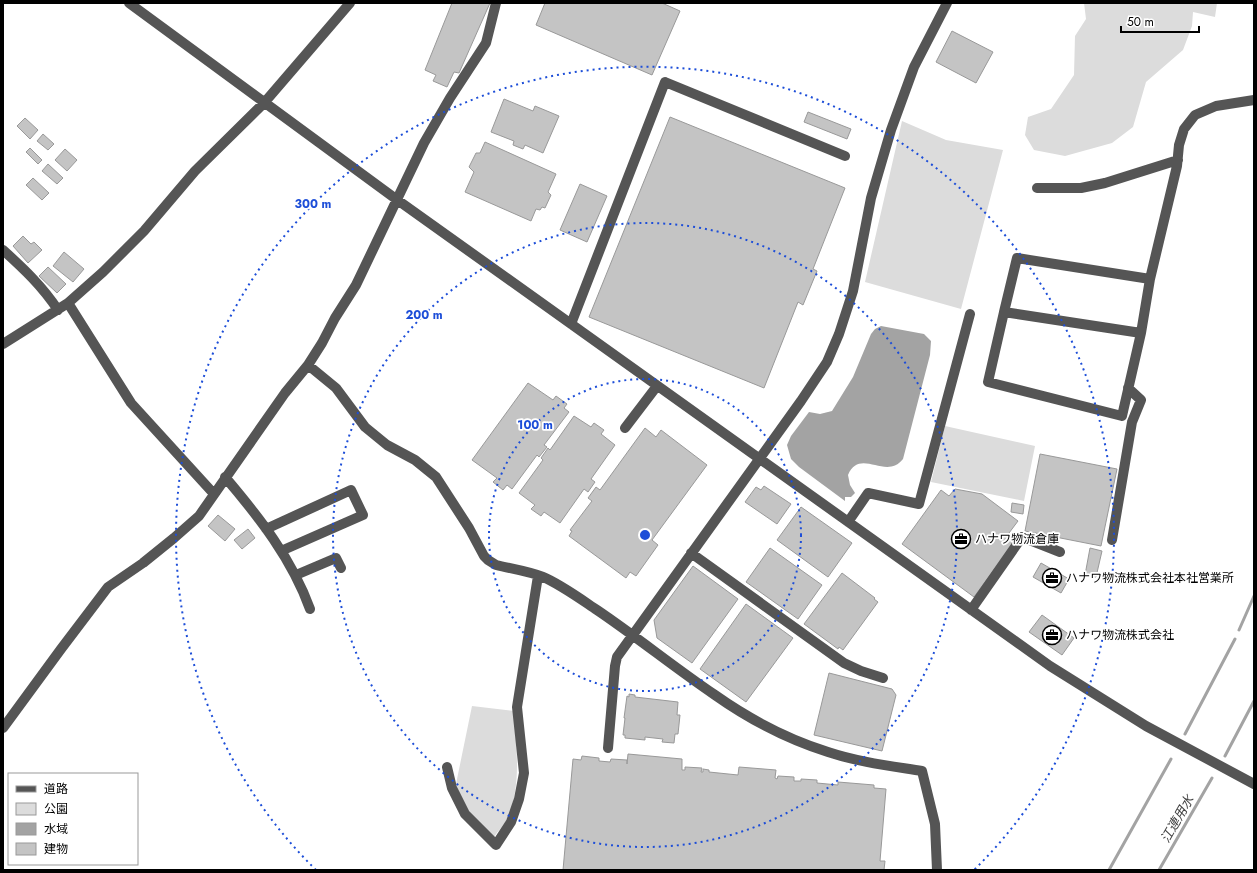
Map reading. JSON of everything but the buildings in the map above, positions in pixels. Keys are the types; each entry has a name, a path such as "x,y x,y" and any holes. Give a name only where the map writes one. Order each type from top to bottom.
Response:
{"street":[{"path":"129,3 396,199 1050,666 1133,718 1254,784"},
{"path":"3,344 68,303 103,272 144,231 196,171 264,103 350,3"},
{"path":"3,728 108,587 143,563 199,516 285,393 308,365 356,285 424,143 450,98 486,43 496,3"},
{"path":"608,748 617,657 801,402 827,362 839,334 853,290 871,198 891,130 914,67 947,3"},
{"path":"571,324 665,82 845,156"},
{"path":"1150,279 1017,258 988,382 1122,416 1141,333 1150,279 1178,160 1179,145 1184,129 1195,115 1216,106 1254,100"},
{"path":"1037,188 1081,188 1105,183 1178,160"},
{"path":"3,250 27,271 58,310"},
{"path":"68,303 131,403 214,494"},
{"path":"1004,312 1141,333"},
{"path":"848,522 868,493 919,504 970,314"},
{"path":"308,365 336,388 365,427 387,445 415,460 436,477 488,560 496,566 525,571 544,578 583,600 633,634 715,695 760,723 794,739 828,752 870,762 922,771 934,824 937,870"},
{"path":"625,428 657,386"},
{"path":"1112,540 1132,422 1141,400 1128,388"},
{"path":"226,477 254,511 281,551 296,575 310,609"},
{"path":"266,529 351,490 363,515 281,551"},
{"path":"971,610 1022,537 1060,552"},
{"path":"691,553 844,664 883,678"},
{"path":"296,575 336,558 341,568"},
{"path":"447,767 452,788 465,814 496,845 511,822 519,799 524,772 517,707 538,576"}],"green space":[{"path":"1084,3 1217,3 1215,17 1193,12 1192,26 1183,50 1146,82 1133,127 1112,143 1065,156 1034,150 1025,135 1028,117 1051,109 1074,75 1075,36 1086,19"},
{"path":"902,121 946,140 1003,150 961,309 865,282"},
{"path":"945,426 1035,446 1024,501 931,482"},
{"path":"472,706 514,711 517,751 517,778 515,791 508,817 494,837 467,811 456,784"}],"water":[{"path":"881,326 924,334 931,341 930,355 903,459 896,465 889,467 866,463 853,467 848,475 850,485 855,493 851,497 845,497 845,501 799,467 791,459 787,445 791,436 809,412 820,414 832,411 853,377 871,334 875,329"}],"waterway":[{"path":"1239,630 1254,596"},
{"path":"1185,734 1235,639"},
{"name":"江連用水","path":"1225,756 1254,701"},
{"path":"1109,870 1171,759"},
{"name":"江連用水","path":"1159,870 1212,778"}],"place":[{"name":"ハナワ物流倉庫","path":"961,539"},
{"name":"ハナワ物流株式会社本社営業所","path":"1052,578"},
{"name":"ハナワ物流株式会社","path":"1052,635"}]}
